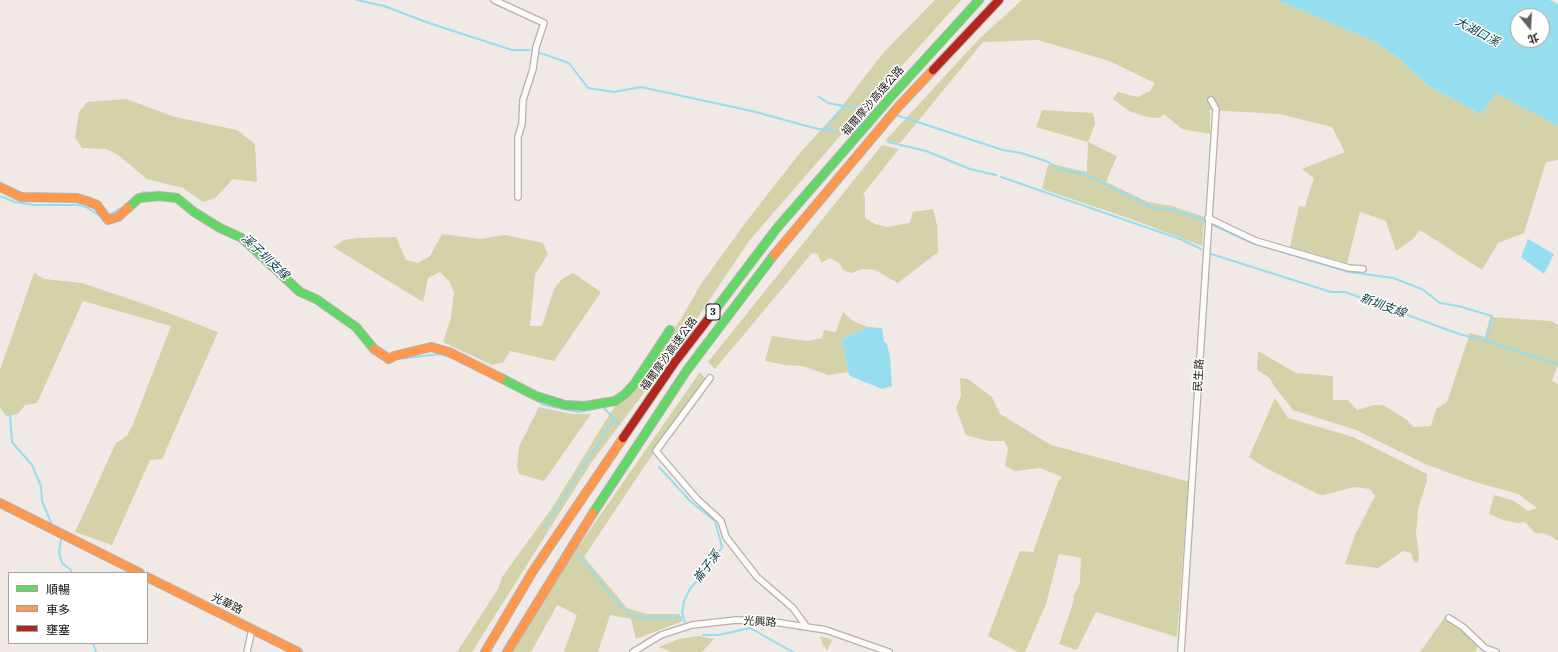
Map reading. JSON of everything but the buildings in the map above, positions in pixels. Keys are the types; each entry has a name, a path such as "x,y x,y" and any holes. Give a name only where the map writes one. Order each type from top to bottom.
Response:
{"main road":[{"name":"福爾摩沙高速公路","path":"485,652 533,571 675,362 777,228 889,99 979,0"},
{"name":"福爾摩沙高速公路","path":"507,652 572,544 687,370 730,313 788,237 899,106 999,0"},
{"path":"0,187 21,197 71,198 87,201 97,205 108,220 118,217 139,198 159,196 177,198 194,212 220,228 242,238 300,292 316,299 356,327 371,347 390,359 397,355 431,347 449,352 536,396 565,405 585,406 615,401 625,394 635,383 670,330"},
{"path":"0,503 138,572"},
{"name":"光華路","path":"148,577 298,652"}],"street":[{"path":"494,0 544,23 536,47 533,69 523,100 522,124 518,137 518,196"},
{"name":"民生路","path":"1181,652 1216,109 1211,100"},
{"path":"1208,218 1256,241 1349,268 1363,269"},
{"path":"710,378 656,451 697,499 721,521 726,537 757,577 793,608 806,626"},
{"path":"1449,618 1463,627 1485,648 1496,652"},
{"name":"光興路","path":"633,652 661,635 692,625 736,620 768,621 826,630 889,652"},
{"path":"247,652 252,629"}],"green space":[{"path":"935,0 961,0 873,98 749,241 673,354 591,463 472,652 457,652 498,589 502,577 552,508 611,412 681,319 701,284 746,222 799,154 839,110 884,52"},
{"path":"1022,0 1277,0 1373,41 1396,56 1427,85 1481,114 1496,93 1558,126 1558,160 1546,162 1524,233 1498,243 1482,270 1420,230 1413,239 1396,251 1386,221 1360,212 1347,263 1290,247 1299,206 1305,207 1314,178 1302,169 1345,152 1332,127 1279,114 1210,110 1210,134 1182,129 1164,114 1159,118 1147,117 1129,111 1113,99 1118,92 1137,97 1150,91 1155,83 1109,61 1038,40 983,42 900,143 885,141 979,39"},
{"path":"126,99 175,117 237,130 255,144 257,182 233,179 215,198 203,202 183,188 147,179 118,155 106,149 82,148 75,138 79,112 87,102"},
{"path":"1042,110 1093,113 1095,124 1088,142 1036,127"},
{"path":"1088,142 1117,156 1106,182 1148,202 1172,206 1204,217 1202,246 1131,219 1042,189 1048,165 1052,164 1087,172"},
{"path":"882,145 899,149 863,194 865,197 865,218 875,224 887,227 910,223 913,212 933,209 937,225 938,252 898,283 875,270 862,269 851,273 843,270 840,264 830,258 821,263 818,254 812,253 715,369 708,362"},
{"path":"442,234 480,239 505,235 543,243 548,254 535,275 530,326 542,326 554,289 562,279 573,273 601,292 554,361 510,351 504,362 492,365 443,342 451,318 454,292 449,281 440,272 428,278 423,302 333,247 344,240 357,238 396,237 406,260 418,263 430,256"},
{"path":"34,273 44,279 82,283 150,306 218,332 162,459 150,460 112,545 75,532 116,443 127,436 133,424 171,326 83,301 37,403 25,405 18,414 6,416 0,407 0,370"},
{"path":"843,312 853,321 868,327 842,339 848,372 828,375 803,366 785,365 765,361 772,336 807,341 822,338 824,330 836,332"},
{"path":"1490,317 1551,321 1558,325 1558,365 1552,381 1558,384 1558,541 1547,534 1535,533 1525,522 1517,523 1503,520 1489,514 1494,495 1514,501 1528,511 1537,508 1518,494 1475,482 1425,464 1356,430 1293,410 1274,386 1270,378 1257,370 1258,351 1296,373 1333,376 1333,400 1348,400 1357,410 1374,405 1383,405 1407,420 1413,427 1431,426 1436,409 1447,402 1470,333 1485,337"},
{"path":"700,372 706,379 652,455 584,557 627,608 647,614 679,614 683,621 636,639 631,619 610,615 598,652 564,652 577,615 557,605 531,652 513,652 555,580"},
{"path":"960,378 968,379 992,397 1000,414 1051,445 1190,482 1185,525 1177,637 1096,612 1077,650 1059,644 1074,600 1073,597 1080,583 1081,558 1059,554 1046,604 1025,652 1018,652 988,636 1020,551 1033,552 1058,482 1062,477 1040,468 1015,471 1005,466 1008,448 1004,441 988,441 966,435 956,408 961,396"},
{"path":"1275,398 1288,418 1353,437 1427,474 1427,480 1418,509 1416,534 1419,557 1418,563 1414,562 1411,553 1403,551 1378,568 1345,564 1355,535 1375,496 1370,489 1355,487 1323,495 1318,494 1264,467 1249,457"},
{"path":"539,407 571,414 591,414 544,481 519,474 517,466 519,447"},
{"path":"1445,617 1463,631 1478,646 1475,652 1420,652"},
{"path":"699,636 714,639 702,652 671,652 659,647 679,639"},
{"path":"820,636 833,640 827,650 823,645"}],"water":[{"name":"大湖口溪","path":"1277,0 1550,0 1558,4 1558,126 1496,93 1481,114 1427,85 1396,56 1373,41"},
{"path":"1528,239 1554,254 1544,274 1521,257"},
{"path":"868,327 882,328 884,342 887,344 890,357 892,386 882,389 850,376 848,372 842,339"}],"waterway":[{"path":"357,0 384,6 429,23 512,50 530,50"},
{"path":"540,53 569,63 588,88 614,92 641,87 756,112 814,128 837,132"},
{"path":"819,97 828,103 860,109"},
{"path":"825,129 844,106"},
{"path":"896,115 1003,150 1021,153 1046,161 1060,169 1087,175 1153,208 1169,209 1198,218 1252,243 1349,272 1393,278 1422,289 1440,303 1458,306 1492,316 1486,341"},
{"path":"888,142 926,151 970,169 996,175"},
{"path":"1001,177 1180,239 1201,249"},
{"name":"溪子圳支線","path":"136,196 144,192 152,193"},
{"name":"溪子圳支線","path":"0,196 15,202 34,205 78,205 86,207 100,216"},
{"name":"溪子圳支線","path":"111,214 122,208"},
{"name":"新圳支線","path":"1208,253 1331,292 1345,292 1459,334 1558,364"},
{"name":"溪子圳支線","path":"275,264 283,272"},
{"name":"溪子圳支線","path":"398,359 439,354 454,358"},
{"name":"溪子圳支線","path":"532,398 544,405 579,412 599,408"},
{"name":"溪子圳支線","path":"603,407 618,423"},
{"path":"10,414 12,442 32,465 41,486 42,501 52,525"},
{"name":"崙子溪","path":"544,528 614,419"},
{"name":"崙子溪","path":"659,467 691,502 715,521 722,547 690,589 684,601 682,613 685,622"},
{"path":"61,540 59,552 62,563 71,570 71,572"},
{"name":"崙子溪","path":"578,554 618,604 631,616 654,618 683,617"},
{"path":"703,635 719,635 750,628 793,652"},
{"path":"93,644 96,652"}],"traffic: fast":[{"path":"715,310 777,228 889,99 979,0"},
{"path":"128,208 139,198 159,196 177,198 194,212 220,228 242,238 300,292 316,299 356,327 374,349"},
{"path":"593,513 687,370 774,255"},
{"path":"501,378 536,396 565,405 585,406 615,401 625,394 635,383 670,330"}],"traffic: slow":[{"path":"774,255 899,106 933,70"},
{"path":"0,187 21,197 77,198 87,201 97,205 108,220 118,217 128,208"},
{"path":"374,349 389,359 394,356 431,347 449,352 501,378"},
{"path":"485,652 533,571 623,438"},
{"path":"0,503 138,572"},
{"path":"507,652 593,513"},
{"path":"148,577 298,652"}],"traffic: jam":[{"path":"933,70 999,0"},
{"path":"623,438 675,362 715,310"}]}
